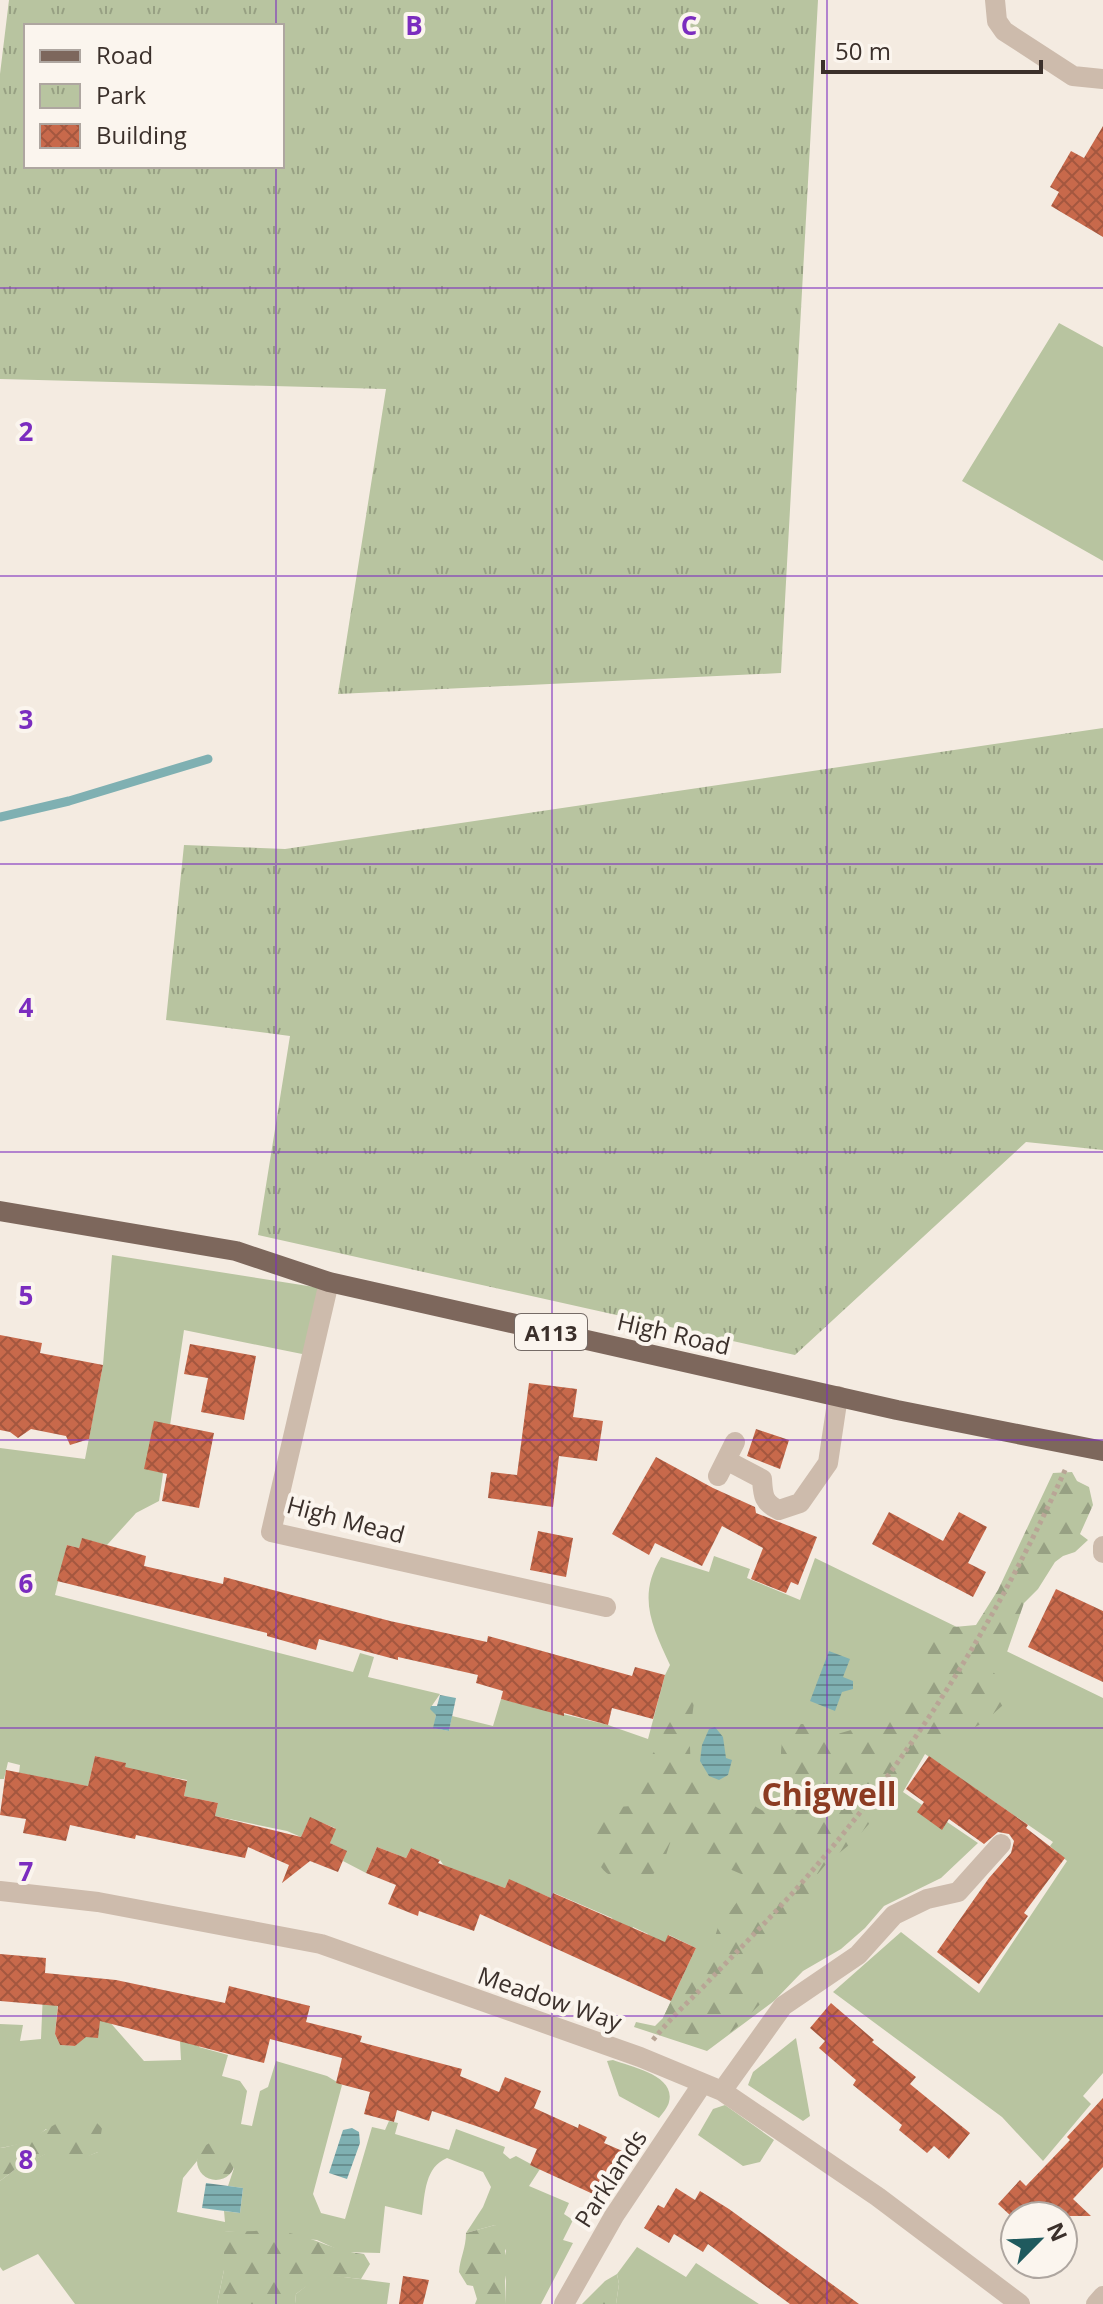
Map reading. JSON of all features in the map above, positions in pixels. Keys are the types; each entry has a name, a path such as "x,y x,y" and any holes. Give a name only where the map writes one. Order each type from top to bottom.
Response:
{"main road":[{"name":"High Road","path":"0,1211 236,1251 329,1282 838,1396 1103,1451"}],"street":[{"path":"995,0 997,21 1004,31 1073,76 1103,79"},
{"name":"High Mead","path":"329,1282 271,1532 606,1607"},
{"path":"726,1460 762,1479 767,1505 779,1510 800,1503 828,1463 838,1396"},
{"path":"1103,1546 1103,1553"},
{"name":"Parklands","path":"564,2304 614,2216 713,2087 783,2006 858,1955 894,1915 927,1899 958,1892 1001,1844"},
{"name":"Meadow Way","path":"0,1891 98,1902 321,1944 640,2057 713,2087 878,2197 1020,2304"},
{"path":"1096,2304 1103,2296"}],"path":[{"path":"640,2057 660,2031 810,1874 866,1807 926,1723 980,1638 1025,1556 1076,1445"}],"green space":[{"path":"9,0 818,0 781,673 338,694 386,389 0,379 0,74"},
{"path":"1059,323 1103,347 1103,561 962,481"},
{"path":"1103,728 1103,1150 1026,1142 795,1355 258,1235 290,1036 166,1020 184,845 285,849"},
{"path":"112,1255 327,1289 312,1356 184,1330 159,1501 136,1513 107,1545 82,1539 79,1548 67,1545 55,1595 353,1672 360,1653 374,1657 368,1677 440,1694 431,1707 436,1715 434,1728 449,1731 452,1716 493,1726 501,1699 608,1725 648,1739 670,1665 650,1611 650,1585 661,1557 709,1572 714,1556 750,1569 747,1578 800,1600 815,1558 1103,1698 1103,2073 1083,2096 1091,2104 1043,2161 1002,2117 833,1992 901,1932 979,1993 1067,1861 1050,1846 1053,1842 925,1754 903,1792 978,1843 941,1878 884,1906 841,1949 803,1971 774,2001 707,2051 634,2027 636,2022 655,2026 663,2018 696,1948 669,1935 657,1959 640,1951 648,1934 633,1927 622,1950 612,1918 554,1893 551,1898 509,1880 505,1888 444,1866 440,1860 411,1848 406,1858 377,1847 366,1873 343,1861 346,1851 330,1843 335,1828 310,1818 301,1837 287,1831 215,1816 218,1803 184,1796 187,1780 159,1775 156,1783 124,1774 125,1763 95,1756 88,1786 19,1773 20,1765 8,1762 4,1779 0,1779 0,1448 85,1459 103,1365"},
{"path":"1072,1472 1077,1481 1089,1487 1093,1505 1080,1534 1088,1540 1075,1552 1055,1562 1038,1589 1024,1603 1007,1652 996,1654 989,1660 989,1669 1001,1680 1008,1696 1003,1705 983,1723 955,1737 945,1754 921,1751 907,1767 905,1779 895,1794 855,1840 816,1876 804,1908 761,1958 764,1980 772,1993 730,2033 719,2038 707,2041 674,2036 663,2018 671,2001 709,1955 720,1921 753,1879 720,1865 685,1837 671,1841 660,1867 646,1877 621,1879 606,1873 601,1867 597,1849 597,1817 604,1808 631,1806 638,1799 649,1759 663,1739 664,1725 658,1700 682,1695 694,1702 691,1726 683,1738 690,1747 691,1773 701,1777 712,1796 722,1801 746,1801 775,1818 788,1814 788,1791 781,1750 788,1724 808,1724 834,1735 892,1718 915,1695 931,1638 943,1628 976,1625 998,1590 1053,1473"},
{"path":"59,1991 55,2034 60,2045 75,2046 100,2020 108,2020 144,2061 181,2060 180,2041 204,2023 199,2047 228,2055 222,2076 240,2081 247,2091 241,2124 252,2126 260,2091 268,2087 276,2061 327,2076 342,2085 313,2194 321,2213 345,2219 372,2127 385,2130 389,2121 398,2123 395,2134 449,2150 456,2129 505,2147 503,2153 510,2159 516,2156 540,2169 529,2186 569,2203 564,2214 573,2220 563,2240 573,2243 541,2304 505,2304 503,2264 506,2251 495,2225 466,2233 483,2207 491,2187 483,2172 447,2158 430,2174 422,2215 385,2206 380,2253 343,2252 317,2240 225,2231 224,2270 217,2304 75,2304 38,2254 3,2271 0,2267 0,2181 17,2168 47,2153 73,2157 98,2152 46,2129 25,2142 0,2148 0,2024 23,2025 20,2041 41,2039 43,1992","holes":["211,2143 234,2168 228,2186 243,2188 240,2213 224,2211 225,2222 177,2212 183,2178 197,2161 201,2150"]},
{"path":"796,2038 810,2116 803,2121 748,2085 753,2072"},
{"path":"607,2061 640,2069 666,2085 669,2102 659,2118 619,2096"},
{"path":"725,2105 774,2140 760,2162 743,2166 698,2135 713,2109"},
{"path":"67,2118 93,2119 102,2128 98,2152 84,2158 46,2154 17,2168 0,2181 0,2148 27,2140"},
{"path":"216,2142 229,2148 235,2161 229,2174 216,2180 203,2174 197,2161 203,2148"},
{"path":"495,2225 505,2233 505,2304 475,2304 477,2299 473,2286 467,2285 459,2272 466,2233"},
{"path":"224,2231 289,2233 364,2254 370,2264 361,2279 334,2277 312,2283 296,2294 295,2304 217,2304 224,2270"},
{"path":"637,2247 686,2277 696,2263 759,2304 616,2304 617,2274"},
{"path":"617,2274 616,2304 582,2304 605,2281"},
{"path":"336,2276 390,2283 387,2304 295,2304 296,2294 316,2278"}],"water":[{"path":"829,1651 850,1659 843,1677 853,1681 853,1689 842,1692 835,1711 810,1701"},
{"path":"440,1695 456,1698 449,1731 433,1728 436,1715 430,1709 437,1706"},
{"path":"715,1727 723,1737 726,1758 732,1760 728,1775 719,1780 709,1776 700,1761 702,1745 709,1729"},
{"path":"352,2128 359,2132 360,2143 347,2179 329,2173 343,2130"},
{"path":"206,2183 243,2188 240,2213 202,2208"}],"building":[{"path":"1103,126 1103,237 1051,206 1059,192 1050,187 1071,151 1084,158"},
{"path":"0,1335 42,1343 40,1353 103,1365 89,1439 70,1445 66,1436 31,1429 18,1438 0,1430"},
{"path":"190,1344 256,1356 244,1420 201,1412 208,1378 184,1374"},
{"path":"529,1383 577,1389 573,1417 603,1421 597,1461 559,1456 553,1507 488,1498 491,1472 517,1475"},
{"path":"154,1421 214,1433 199,1508 162,1501 167,1474 144,1469"},
{"path":"756,1429 789,1440 780,1469 747,1456"},
{"path":"656,1457 755,1507 756,1513 817,1537 798,1585 791,1582 786,1593 751,1579 763,1548 722,1526 702,1566 655,1543 649,1555 612,1534"},
{"path":"889,1512 943,1541 959,1512 987,1527 968,1563 986,1572 973,1597 872,1544"},
{"path":"538,1531 573,1538 566,1577 530,1570"},
{"path":"82,1538 146,1556 144,1566 223,1584 224,1577 390,1621 487,1642 488,1636 632,1676 635,1667 665,1675 653,1719 612,1708 608,1725 564,1713 564,1716 501,1699 503,1691 476,1683 478,1675 398,1657 398,1660 319,1639 316,1650 267,1636 267,1633 57,1581 67,1545 79,1548"},
{"path":"1056,1589 1103,1611 1103,1682 1028,1647"},
{"path":"95,1756 126,1763 125,1767 187,1781 184,1796 218,1803 215,1816 301,1837 310,1817 336,1829 330,1843 347,1851 338,1872 310,1861 282,1883 289,1865 248,1847 245,1858 136,1835 135,1839 70,1825 66,1841 23,1833 26,1819 0,1815 6,1770 88,1786"},
{"path":"929,1756 1028,1825 1026,1828 1065,1858 1024,1913 1028,1916 979,1984 937,1952 989,1878 1011,1853 1014,1841 1009,1834 998,1832 984,1844 949,1819 942,1830 917,1812 924,1802 906,1789"},
{"path":"377,1847 406,1858 411,1848 440,1860 438,1863 505,1888 509,1879 551,1898 553,1893 665,1942 668,1935 696,1948 671,2001 480,1914 474,1931 419,1911 418,1916 388,1904 396,1885 366,1873"},
{"path":"0,1954 46,1958 45,1973 116,1980 225,2003 229,1986 310,2006 306,2022 362,2036 360,2042 462,2069 460,2076 499,2092 505,2077 541,2091 534,2108 607,2137 604,2143 627,2153 606,2200 530,2165 537,2149 479,2127 432,2111 429,2121 397,2110 394,2122 364,2114 370,2092 336,2083 342,2058 270,2039 264,2063 100,2021 98,2038 86,2037 75,2046 60,2045 55,2034 58,2006 0,2001"},
{"path":"831,2003 874,2040 872,2042 916,2077 910,2084 970,2133 949,2159 934,2146 927,2153 899,2130 902,2125 853,2085 856,2080 819,2048 825,2041 810,2028"},
{"path":"1103,2098 1103,2167 1074,2200 1002,2200 1020,2180 1026,2186 1070,2140 1067,2137"},
{"path":"676,2188 695,2200 700,2191 729,2209 859,2304 790,2304 708,2244 703,2252 674,2234 669,2243 644,2228 658,2205 664,2208"},
{"path":"1079,2205 1091,2216 1079,2216"},
{"path":"403,2276 429,2280 423,2304 399,2304"}],"waterway":[{"path":"0,817 69,801 208,759"}],"district":[{"name":"Chigwell","path":"829,1793"}]}
